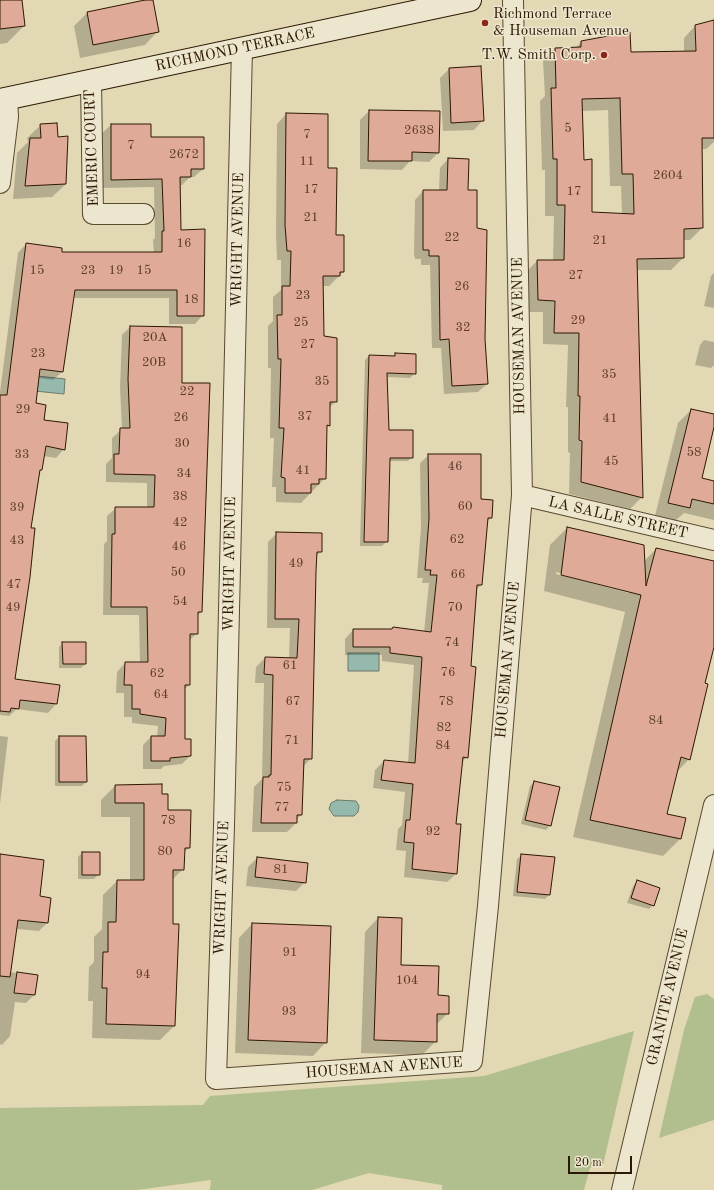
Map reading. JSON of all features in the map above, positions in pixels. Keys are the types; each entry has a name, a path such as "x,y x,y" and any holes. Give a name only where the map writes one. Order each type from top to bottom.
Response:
{"main road":[{"name":"RICHMOND TERRACE","path":"4,99 470,0"}],"street":[{"name":"HOUSEMAN AVENUE","path":"216,1079 472,1061 488,906 522,495 513,0"},
{"name":"WRIGHT AVENUE","path":"216,1079 224,826 242,48"},
{"name":"EMERIC COURT","path":"91,81 93,214 144,214"},
{"path":"0,183 8,117 4,99"},
{"name":"LA SALLE STREET","path":"522,495 714,540"},
{"name":"GRANITE AVENUE","path":"622,1190 714,805"}],"green space":[{"path":"707,994 714,999 714,1120 659,1138 684,1030 695,997"},
{"path":"634,1031 603,1165 590,1168 584,1190 442,1190 442,1185 369,1173 312,1190 210,1190 211,1180 137,1190 0,1190 0,1108 203,1105 210,1096 484,1076"}],"water":[{"path":"37,376 65,379 64,394 35,391"},
{"path":"348,653 379,653 379,671 348,671"},
{"path":"337,800 356,801 359,806 358,812 354,816 334,816 329,809 331,803"}],"building":[{"path":"0,0 22,0 25,26 0,29"},
{"path":"145,0 153,0 159,32 93,45 87,12"},
{"path":"714,20 714,138 702,138 703,228 684,229 684,258 637,259 643,498 581,482 582,441 579,440 580,396 578,396 579,333 554,333 555,301 538,300 537,260 564,260 565,205 557,205 557,159 553,159 551,88 556,88 555,48 581,47 581,41 630,32 631,52 696,51 695,25","holes":["620,98 622,174 633,174 634,214 592,212 592,159 584,160 582,99"]},
{"path":"481,66 484,121 451,123 449,68"},
{"path":"369,110 440,111 439,153 412,152 412,161 368,161"},
{"path":"286,113 328,114 328,168 337,168 336,235 344,235 344,272 340,272 340,276 323,276 324,336 337,338 337,402 330,402 330,426 327,425 326,479 319,479 319,484 311,484 311,493 285,493 285,478 281,477 284,428 279,428 281,359 278,359 277,315 282,315 282,286 290,286 291,251 287,251 285,225"},
{"path":"57,123 58,137 68,136 66,184 25,186 30,138 41,138 40,124"},
{"path":"111,124 151,124 151,137 204,137 204,169 191,169 191,177 180,177 181,230 205,229 204,316 177,316 177,290 75,290 63,372 40,369 36,403 46,405 44,420 68,423 65,450 46,446 42,470 40,470 31,528 35,528 30,577 15,679 60,685 57,704 20,700 19,709 11,708 10,712 0,711 0,395 7,395 26,243 62,248 62,252 162,252 162,231 164,231 162,179 111,180"},
{"path":"448,158 469,159 468,190 477,190 477,228 487,230 485,339 488,384 452,386 449,339 440,340 439,256 429,256 429,250 423,250 423,190 447,190"},
{"path":"130,326 182,327 182,383 210,383 202,612 198,612 198,634 190,634 190,685 185,685 185,739 191,739 191,756 170,758 170,761 151,761 151,736 165,736 166,718 140,714 140,709 132,709 132,685 124,685 125,662 148,662 147,607 111,607 112,534 115,534 115,507 154,507 155,475 114,474 114,454 119,454 120,428 130,428 128,379"},
{"path":"395,353 416,354 416,374 387,373 389,430 413,430 413,458 390,458 388,542 364,542 369,355 395,356"},
{"path":"691,409 714,414 714,427 702,478 714,481 714,504 692,499 690,508 668,503"},
{"path":"428,454 481,454 481,499 493,500 492,518 488,518 482,585 477,585 471,666 476,667 468,758 463,757 456,824 461,824 457,874 412,869 414,843 404,842 406,820 410,820 413,784 381,780 384,760 415,763 422,657 390,653 390,647 353,647 353,629 392,629 393,627 431,632 437,575 430,575 431,570 425,570 429,519"},
{"path":"567,527 644,545 646,586 656,548 714,561 714,647 705,683 708,684 690,760 681,757 667,814 686,818 681,839 590,820 641,595 561,575"},
{"path":"276,532 322,533 322,552 317,552 316,571 312,759 304,759 302,815 297,815 297,823 261,823 263,777 269,777 269,775 271,775 273,675 264,674 265,657 297,658 299,619 275,619"},
{"path":"62,642 86,642 86,664 63,664"},
{"path":"59,736 86,736 87,782 59,782"},
{"path":"534,781 560,787 551,826 525,820"},
{"path":"162,784 162,794 168,794 168,810 191,810 190,848 185,848 184,870 173,870 173,924 179,924 175,1026 106,1024 107,988 102,988 103,952 108,952 108,922 116,922 117,880 144,880 144,803 115,803 115,785"},
{"path":"82,852 100,852 100,875 82,875"},
{"path":"0,854 44,860 40,896 51,898 48,923 18,920 10,977 0,976"},
{"path":"521,854 555,857 550,895 517,892"},
{"path":"257,857 308,863 306,883 255,877"},
{"path":"637,880 660,888 654,906 631,898"},
{"path":"378,917 402,918 401,965 439,966 438,995 449,996 449,1014 437,1014 437,1042 374,1040"},
{"path":"252,923 331,926 327,1043 248,1040"},
{"path":"17,972 38,975 35,995 14,993"}],"place":[{"name":"Richmond Terrace & Houseman Avenue","path":"485,23"},
{"name":"T.W. Smith Corp.","path":"604,55"}]}
